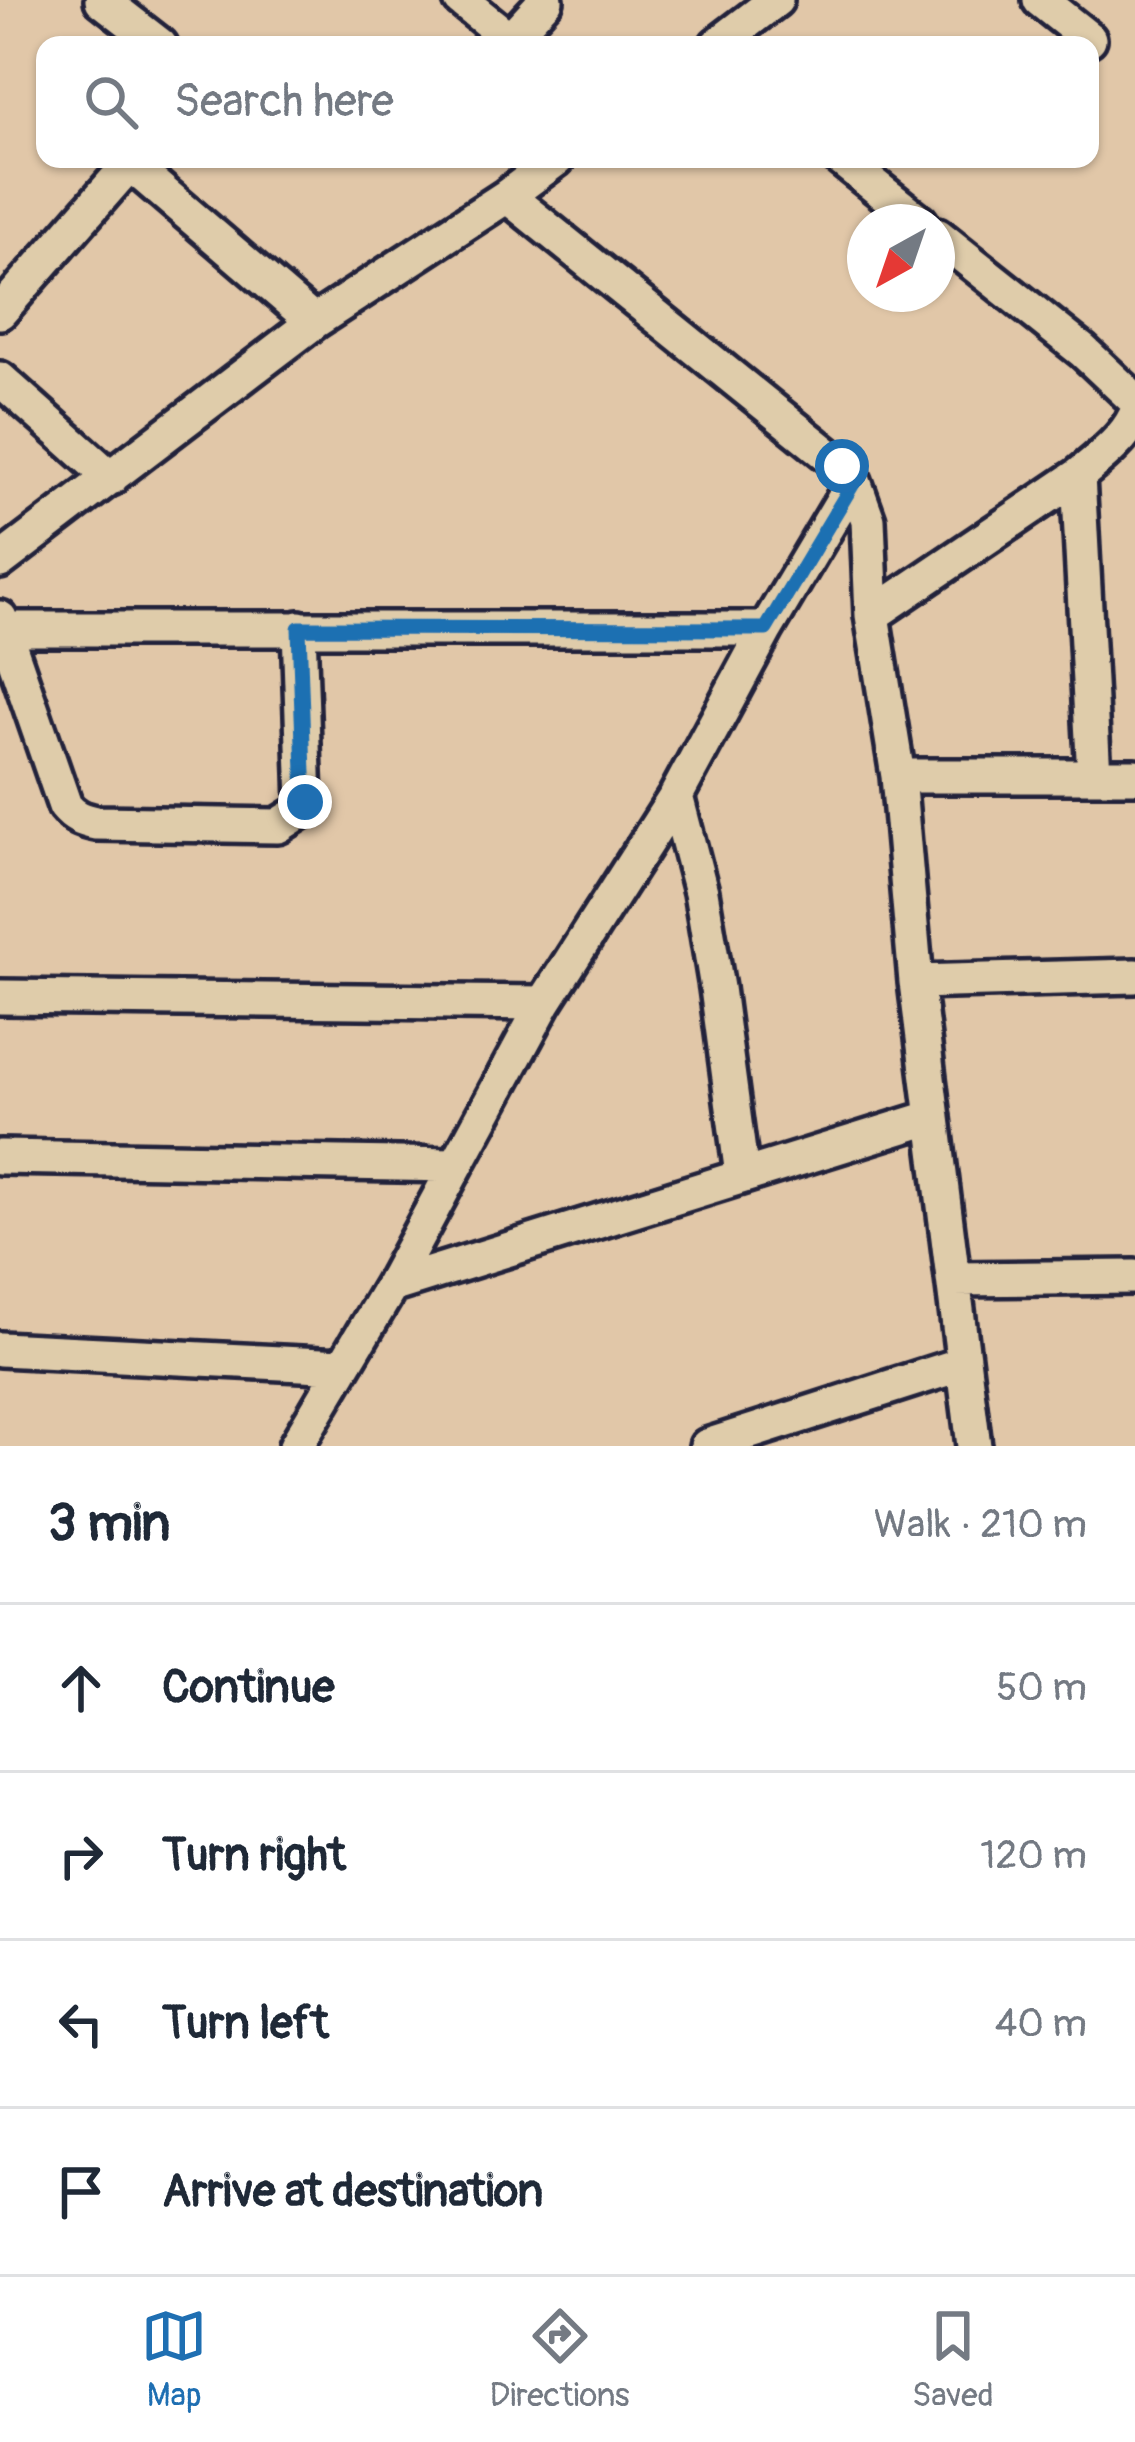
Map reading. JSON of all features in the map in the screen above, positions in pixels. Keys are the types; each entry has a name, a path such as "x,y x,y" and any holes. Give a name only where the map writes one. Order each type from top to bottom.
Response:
{"street":[{"path":"103,0 149,36"},
{"path":"461,0 506,36"},
{"path":"519,36 546,0"},
{"path":"729,36 776,0"},
{"path":"1040,0 1085,36"},
{"path":"0,312 127,168"},
{"path":"139,168 314,322"},
{"path":"0,561 314,322 545,168"},
{"path":"852,168 897,204"},
{"path":"508,196 842,466 854,482 868,520 872,615 898,776 916,982 974,1446"},
{"path":"955,249 1083,351 1135,400"},
{"path":"0,380 111,478"},
{"path":"872,615 1078,476 1107,451 1135,416"},
{"path":"1078,476 1094,776"},
{"path":"296,1446 391,1286 544,1003 676,796 766,629 854,482"},
{"path":"299,628 305,802 300,812 278,826 96,823 72,814 65,806 3,623 766,629"},
{"path":"898,776 1135,776"},
{"path":"676,796 701,892 742,1174"},
{"path":"916,982 1135,976"},
{"path":"0,997 544,1003"},
{"path":"391,1286 933,1117"},
{"path":"0,1157 455,1165"},
{"path":"954,1279 1135,1277"},
{"path":"0,1348 342,1366"},
{"path":"707,1446 962,1364"}],"route":[{"path":"305,802 299,628 766,629 854,482 842,466"}]}
